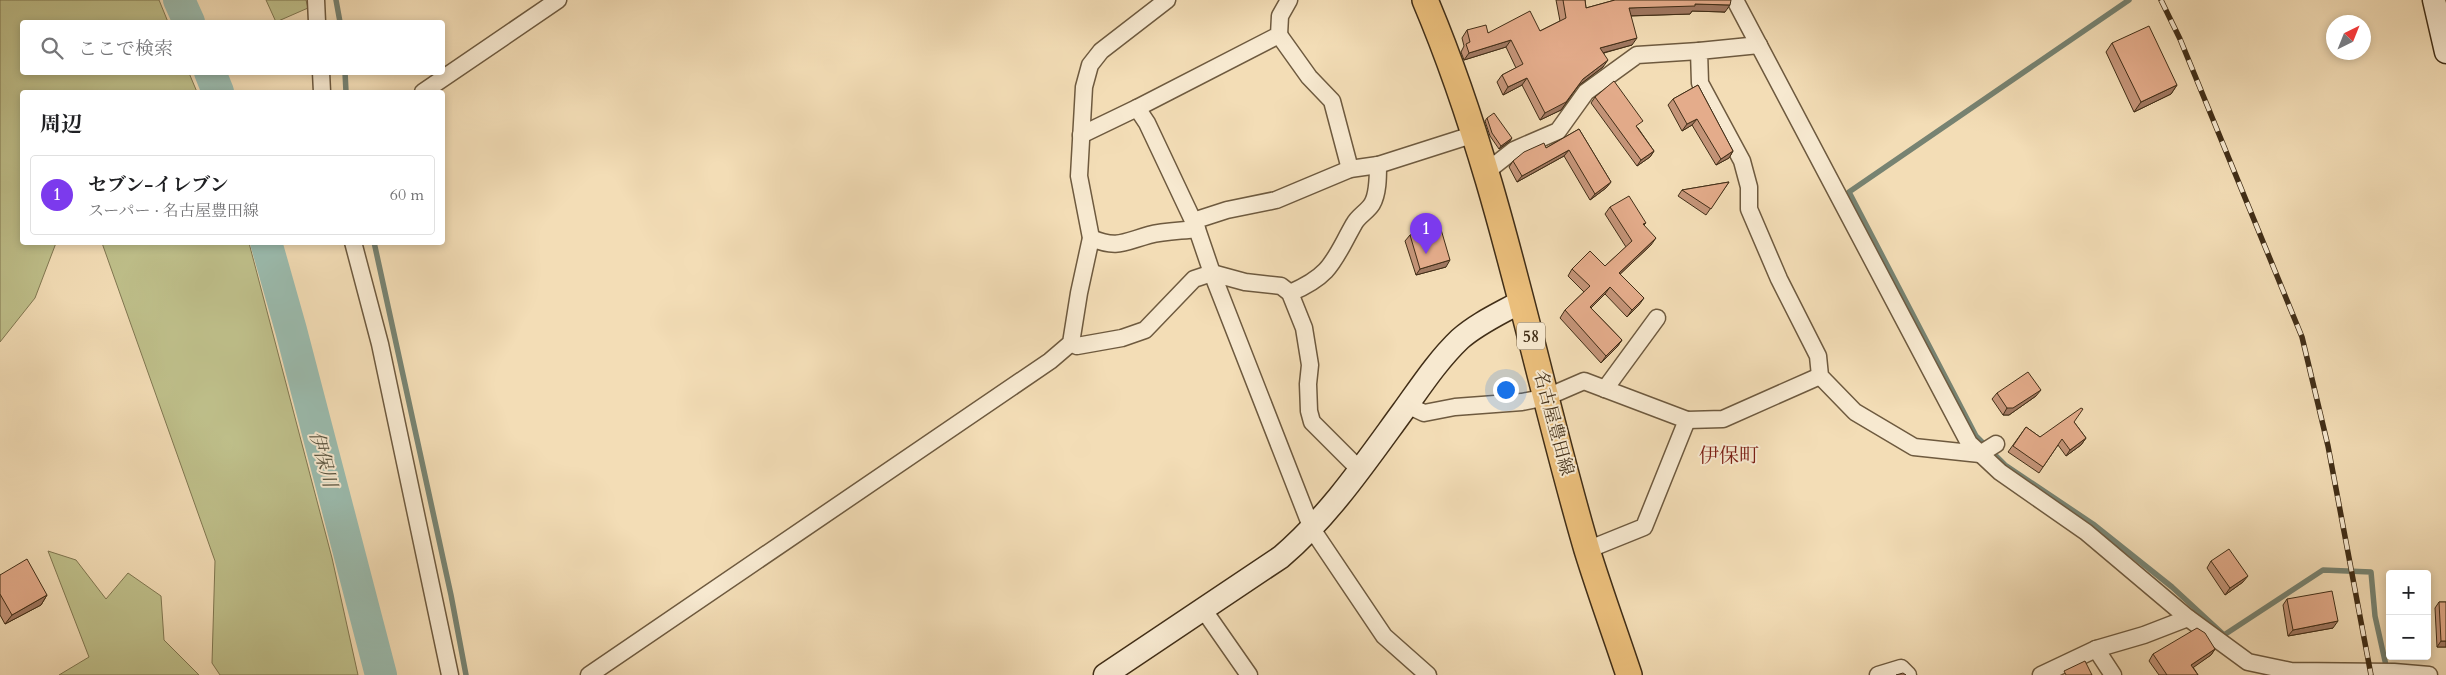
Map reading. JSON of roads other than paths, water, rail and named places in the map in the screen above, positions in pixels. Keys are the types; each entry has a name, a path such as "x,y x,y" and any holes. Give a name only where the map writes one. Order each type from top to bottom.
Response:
{"main road":[{"name":"名古屋豊田線","path":"1425,0 1486,172 1548,397 1587,550 1629,675"}],"street":[{"path":"316,0 317,20"},
{"path":"426,90 558,0"},
{"path":"589,675 1050,362 1071,344 1079,293 1092,238 1079,176 1084,87 1090,65 1101,52 1167,0"},
{"path":"1289,0 1280,16 1279,35 1309,77 1332,101 1350,169"},
{"path":"1734,0 1968,443 1987,450 2000,472 2086,532 2188,618 2248,662 2291,672 2394,672 2429,675"},
{"path":"2434,0 2446,52"},
{"path":"1081,135 1279,35"},
{"path":"1486,172 1514,150 1558,131 1586,92 1637,55 1759,45"},
{"path":"1699,51 1700,83 1742,161 1749,187 1748,209 1766,252 1818,356 1820,376 1855,412 1914,447 1987,450"},
{"path":"321,75 322,90"},
{"path":"1137,108 1147,123 1195,225 1312,529 1384,636 1428,675"},
{"path":"1092,238 1108,245 1129,242 1150,235 1195,225 1227,210 1276,200 1350,169 1378,165 1474,134"},
{"path":"1290,293 1309,285 1326,274 1355,222 1372,204 1378,181 1378,165"},
{"path":"354,245 380,344 450,675"},
{"path":"1071,344 1077,346 1122,338 1145,330 1194,279 1212,273 1245,282 1281,286 1290,293 1304,328 1310,365 1309,411 1312,422 1360,470"},
{"path":"1105,675 1281,557 1333,507 1438,362 1460,339 1477,326 1522,301"},
{"path":"1605,389 1657,318"},
{"path":"1408,405 1424,413 1455,408 1522,402 1548,397 1584,381 1687,420 1723,419 1820,376"},
{"path":"1587,550 1644,527 1687,420"},
{"path":"1203,609 1249,675"},
{"path":"2041,675 2096,649 2144,635 2188,618"},
{"path":"2096,649 2113,675"},
{"path":"1878,675 1901,668 1908,675"}],"waterway":[{"name":"伊保川","path":"179,0 188,20"},
{"path":"336,0 340,20"},
{"path":"2129,0 1849,192 1976,436 2005,465 2093,524 2172,587 2224,635 2323,570 2371,572 2375,616 2387,670"},
{"name":"伊保川","path":"211,75 217,90"},
{"path":"345,75 346,90"},
{"name":"伊保川","path":"267,245 291,330 381,675"},
{"path":"375,245 451,595 466,675"}],"railway":[{"path":"2161,0 2180,39 2302,337 2328,446 2371,675"}],"place":[{"name":"セブン-イレブン","path":"1426,254"}],"district":[{"name":"伊保町","path":"1729,455"}]}
